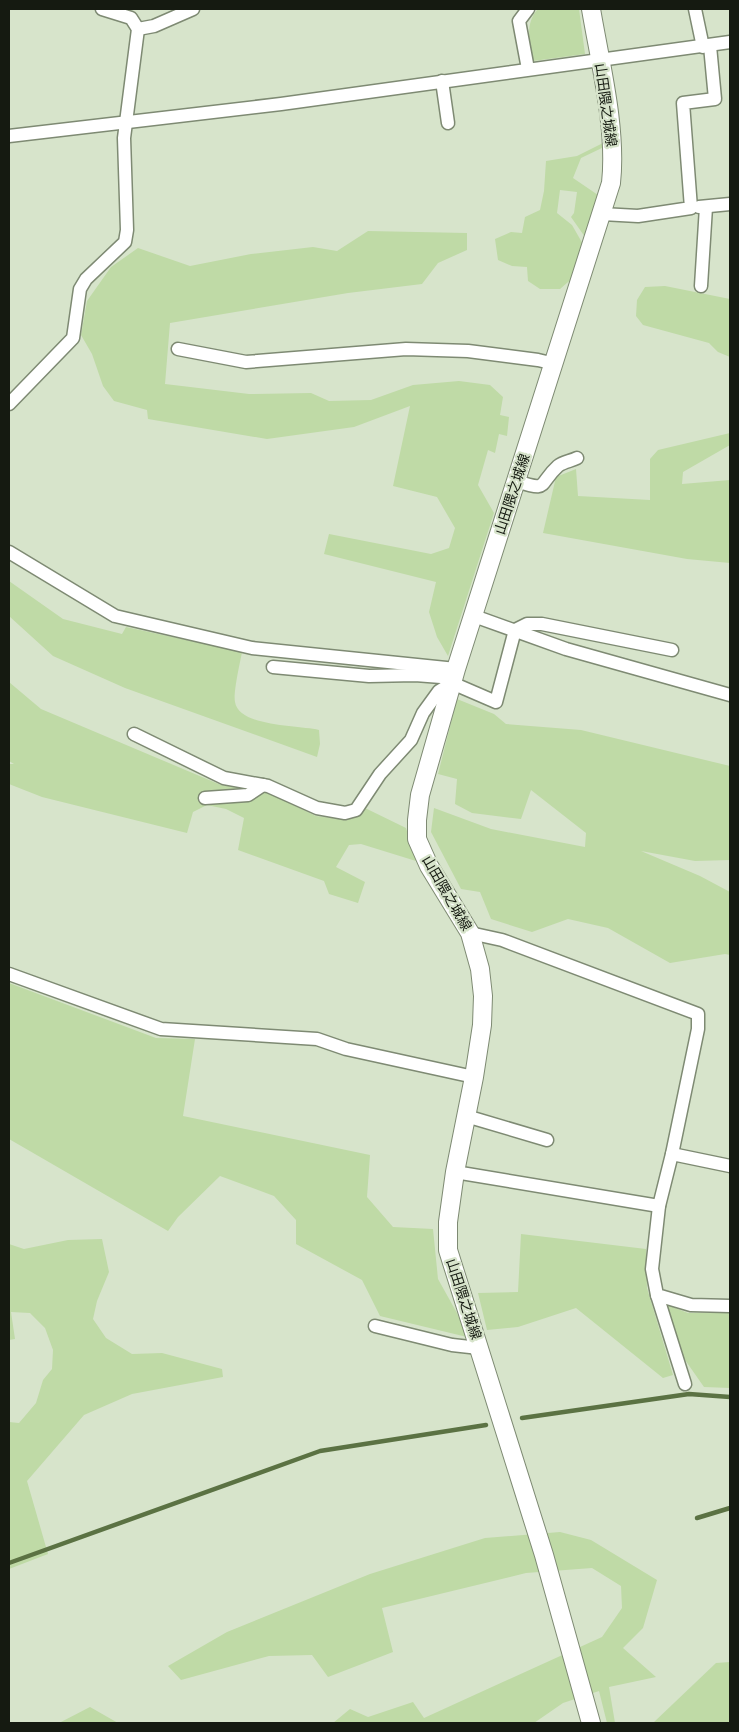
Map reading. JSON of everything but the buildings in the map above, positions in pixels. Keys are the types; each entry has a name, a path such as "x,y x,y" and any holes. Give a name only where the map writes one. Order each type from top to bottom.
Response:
{"main road":[{"name":"山田隈之城線","path":"590,9 611,136 613,165 611,183 454,677 420,795 417,839 429,866 470,933 480,969 483,996 482,1025 474,1077 455,1172 448,1222 448,1250 544,1555 591,1723"}],"street":[{"path":"9,404 73,338 80,289 86,279 125,242 127,230 124,138 138,29 131,18 102,9"},
{"path":"138,29 154,26 193,9"},
{"path":"528,9 519,21 528,69"},
{"path":"691,208 683,103 715,99 706,46 695,9"},
{"path":"9,136 281,104 442,80 730,42"},
{"path":"442,80 448,123"},
{"path":"602,214 638,216 730,204"},
{"path":"701,286 706,207"},
{"path":"178,349 246,362 406,349 468,352 538,360 555,364"},
{"path":"516,481 536,487 543,486 559,465 577,458"},
{"path":"9,552 115,616 252,648 454,677 496,702 515,630 527,624 542,624 672,650"},
{"path":"474,616 566,649 730,695"},
{"path":"273,667 369,676 415,675 454,677"},
{"path":"134,734 224,778 263,785 317,808 345,813 356,810 380,774 411,740 423,712 439,691 454,677"},
{"path":"205,798 248,795 263,785"},
{"path":"470,933 510,944 698,1014 698,1029 672,1154 659,1206 652,1269 685,1384"},
{"path":"9,974 161,1029 317,1039 346,1050 474,1077"},
{"path":"466,1116 546,1140"},
{"path":"672,1154 730,1166"},
{"path":"455,1172 659,1206"},
{"path":"658,1295 691,1305 730,1306"},
{"path":"376,1326 452,1345 480,1348"}],"green space":[{"path":"538,9 579,9 585,54 533,61 529,27"},
{"path":"603,143 604,147 581,158 573,178 598,195 585,237 571,217 574,213 577,192 560,190 557,213 572,225 584,246 575,276 560,289 540,289 528,281 527,267 512,266 498,260 495,239 511,232 522,233 525,217 540,210 544,191 546,161 577,156"},
{"path":"368,231 467,233 467,250 438,263 422,284 348,293 170,323 165,384 249,394 311,393 329,401 371,400 413,385 459,381 490,385 503,397 500,415 509,417 507,436 499,434 495,453 488,450 478,485 494,513 448,656 437,637 429,612 436,582 324,554 329,534 431,554 449,548 455,528 437,497 393,486 410,406 354,427 267,439 148,419 147,410 114,401 103,386 92,354 81,335 87,301 111,267 138,248 190,266 251,254 313,247 337,251"},
{"path":"665,286 730,299 730,357 718,352 709,343 643,325 636,316 637,300 645,287"},
{"path":"730,433 730,445 683,472 682,484 730,480 730,563 687,559 543,533 556,477 576,469 578,496 650,500 650,459 658,450"},
{"path":"9,581 63,619 122,634 126,627 242,652 235,698 239,710 258,721 319,730 320,744 317,757 125,688 53,656 9,616"},
{"path":"9,682 41,709 221,785 266,792 316,816 347,820 365,808 406,828 416,861 361,844 349,845 336,867 365,882 358,903 329,894 324,881 238,850 244,818 226,809 207,805 193,812 187,833 42,797 9,784 9,764 14,764 9,761"},
{"path":"457,699 494,714 506,724 581,730 730,766 730,860 695,861 641,851 700,876 730,892 730,955 725,954 670,963 608,928 568,919 532,932 491,919 480,892 461,889 431,832 434,808 491,829 585,847 586,833 531,790 521,819 472,813 455,804 457,779 438,774"},
{"path":"9,983 156,1038 195,1039 183,1116 370,1155 367,1197 393,1227 433,1229 438,1279 457,1313 467,1337 380,1316 362,1280 296,1244 296,1220 274,1196 220,1176 178,1217 168,1231 9,1139"},
{"path":"521,1234 646,1249 647,1288 673,1375 663,1378 576,1308 518,1327 487,1330 478,1293 518,1292"},
{"path":"102,1239 109,1272 97,1301 93,1319 106,1338 132,1354 162,1353 222,1369 223,1377 132,1394 84,1415 27,1481 48,1554 9,1569 9,1422 19,1423 36,1403 43,1380 52,1369 53,1350 45,1328 30,1313 11,1312 15,1339 9,1340 9,1244 24,1249 68,1240"},
{"path":"665,1304 688,1313 730,1312 730,1388 704,1387 683,1357"},
{"path":"560,1532 591,1540 657,1580 643,1628 623,1648 656,1677 609,1687 615,1723 607,1723 599,1691 563,1703 534,1723 333,1723 350,1709 368,1717 413,1702 424,1718 602,1637 622,1608 621,1586 592,1568 526,1573 382,1608 393,1652 328,1677 312,1655 269,1656 181,1680 168,1666 227,1632 370,1574 485,1538"},
{"path":"730,1662 730,1723 653,1723 716,1663"},
{"path":"90,1707 118,1723 59,1723"}],"waterway":[{"path":"522,1418 689,1394 730,1397"},
{"path":"9,1563 320,1451 486,1425"},
{"path":"697,1518 730,1508"}]}
